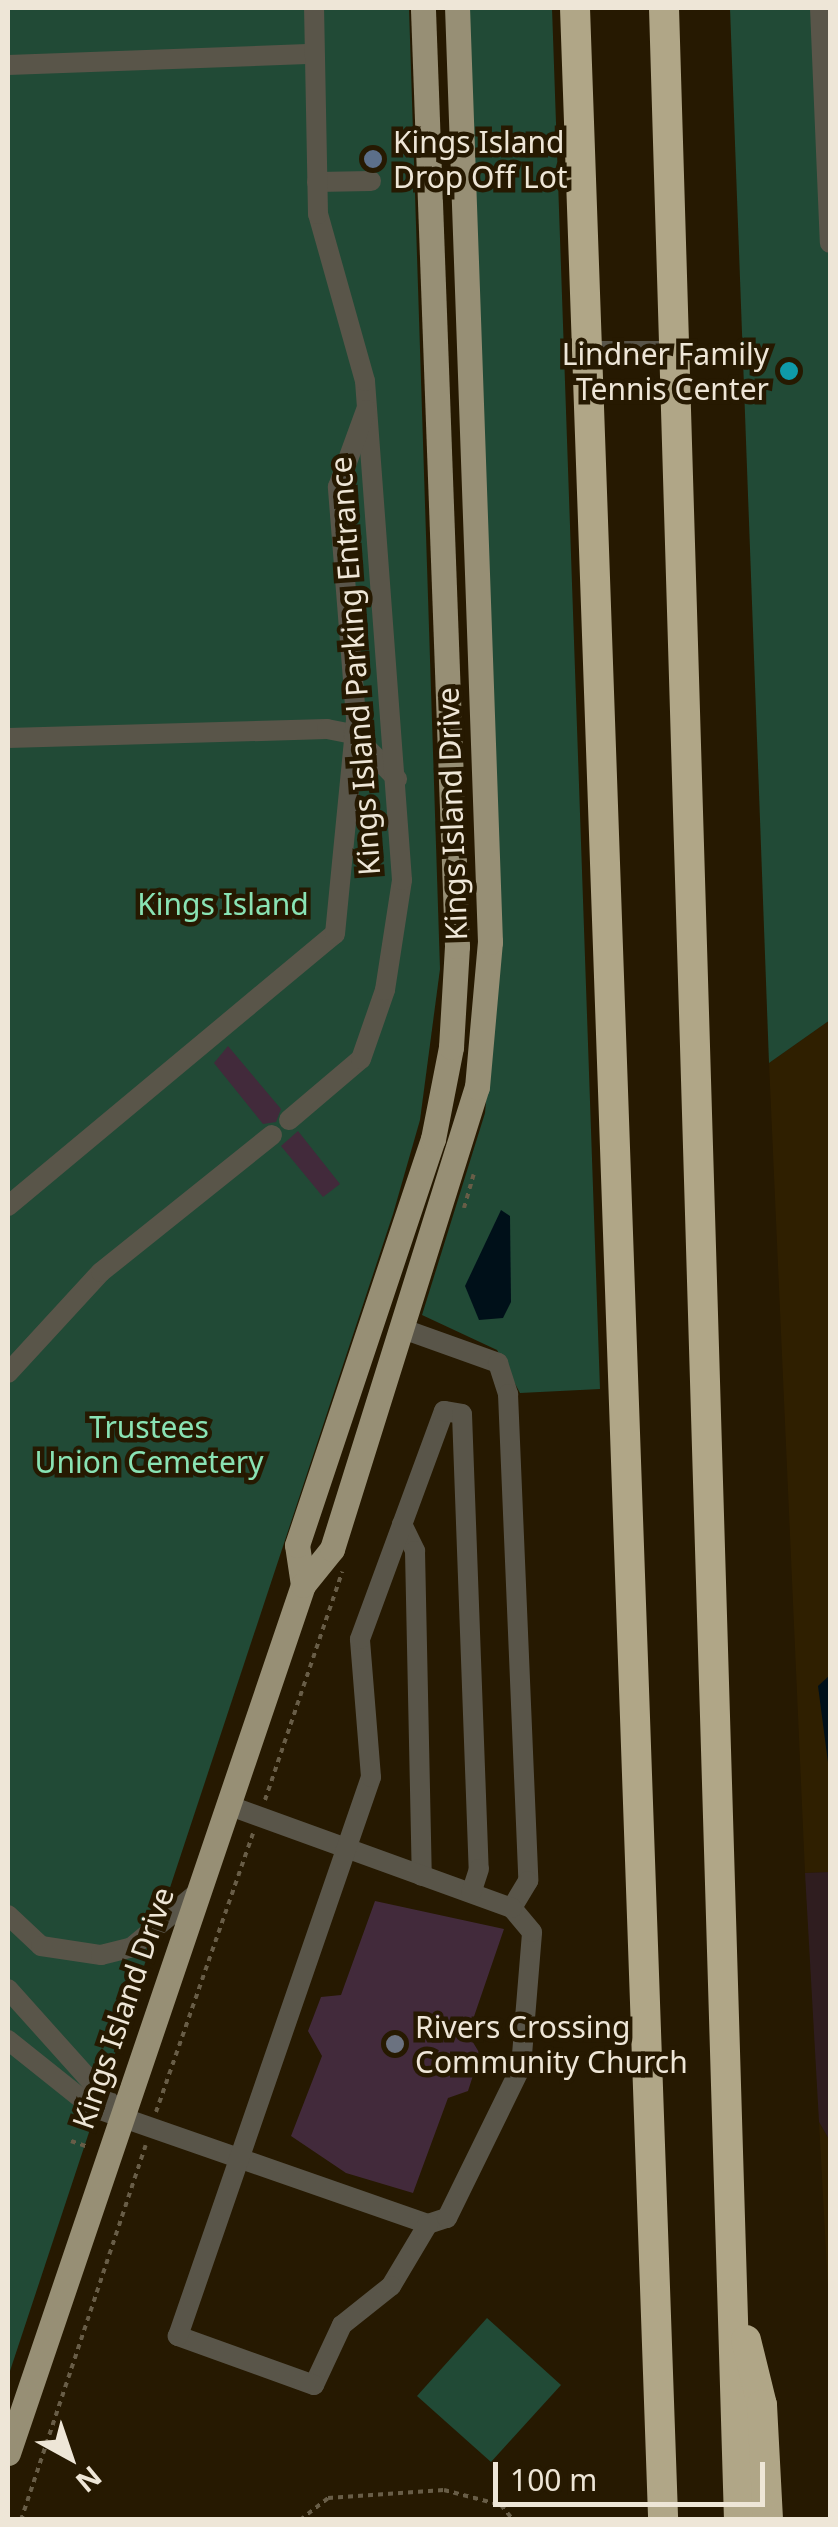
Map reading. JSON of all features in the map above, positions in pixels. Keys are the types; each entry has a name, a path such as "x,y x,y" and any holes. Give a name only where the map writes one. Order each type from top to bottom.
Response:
{"highway":[{"path":"575,8 663,2520"},
{"path":"664,8 739,2520"},
{"path":"730,2274 762,2405 768,2520"}],"main road":[{"name":"Kings Island Drive","path":"303,1585 297,1545 433,1140 451,1047 457,946 423,8"},
{"name":"Kings Island Drive","path":"8,2453 303,1585 332,1549 406,1330 472,1105 490,982 457,8"}],"lane":[{"name":"Kings Island Parking Entrance","path":"290,1120 362,1059 374,1033 402,880 367,408 317,182 314,8"},
{"path":"820,8 830,243"},
{"path":"8,65 314,54"},
{"path":"317,182 372,181"},
{"path":"588,351 675,351"},
{"path":"8,1206 327,947 346,880 353,734 344,466 367,408"},
{"path":"344,466 373,495"},
{"path":"8,738 353,734 397,779"},
{"path":"8,1373 101,1272 272,1135"},
{"path":"406,1330 498,1362 508,1394 528,1880 512,1908"},
{"path":"428,2224 392,2286 342,2326 314,2385 178,2336 371,1777 360,1639 444,1411 462,1414 479,1868 471,1894"},
{"path":"402,1524 415,1551 422,1876"},
{"path":"8,2040 62,2091 121,2116 428,2224 447,2218 474,2172 521,2067 532,1932 512,1908 227,1805"},
{"path":"8,1915 41,1946 101,1955 132,1947 196,1894"},
{"path":"8,1989 121,2116"}],"path":[{"path":"160,2098 248,1847"},
{"path":"22,2520 140,2163"},
{"path":"300,2520 328,2498 444,2490 501,2505 513,2520"}],"shaded area":[{"path":"830,1020 830,1872 805,1873 769,1063"},
{"path":"501,1210 510,1216 511,1302 503,1318 479,1320 465,1286"},
{"path":"830,1675 830,1778 818,1686"},
{"path":"830,1872 830,2141 819,2122 805,1873"},
{"path":"819,2122 830,2141 830,2326"}],"green space":[{"name":"Kings Island","path":"8,8 409,8 440,969 420,1120 393,1214 8,2377"},
{"path":"468,8 552,8 600,1389 520,1393 497,1350 422,1315 485,1113 500,937"},
{"name":"Lindner Family Tennis Center","path":"730,8 830,8 830,1020 769,1063"},
{"path":"487,2318 561,2385 491,2462 417,2396"}],"building":[{"path":"228,1046 281,1109 276,1122 263,1124 214,1063"},
{"path":"298,1131 340,1184 323,1197 281,1146"},
{"name":"Rivers Crossing Community Church","path":"375,1901 504,1929 468,2034 480,2054 468,2091 448,2098 413,2193 346,2173 291,2136 322,2056 308,2031 321,1997 341,1995"}],"place":[{"name":"Kings Island Drop Off Lot","path":"373,159"},
{"name":"Lindner Family Tennis Center","path":"789,371"},
{"name":"Rivers Crossing Community Church","path":"395,2044"}],"park label":[{"name":"Trustees Union Cemetery","path":"149,1444"}]}
